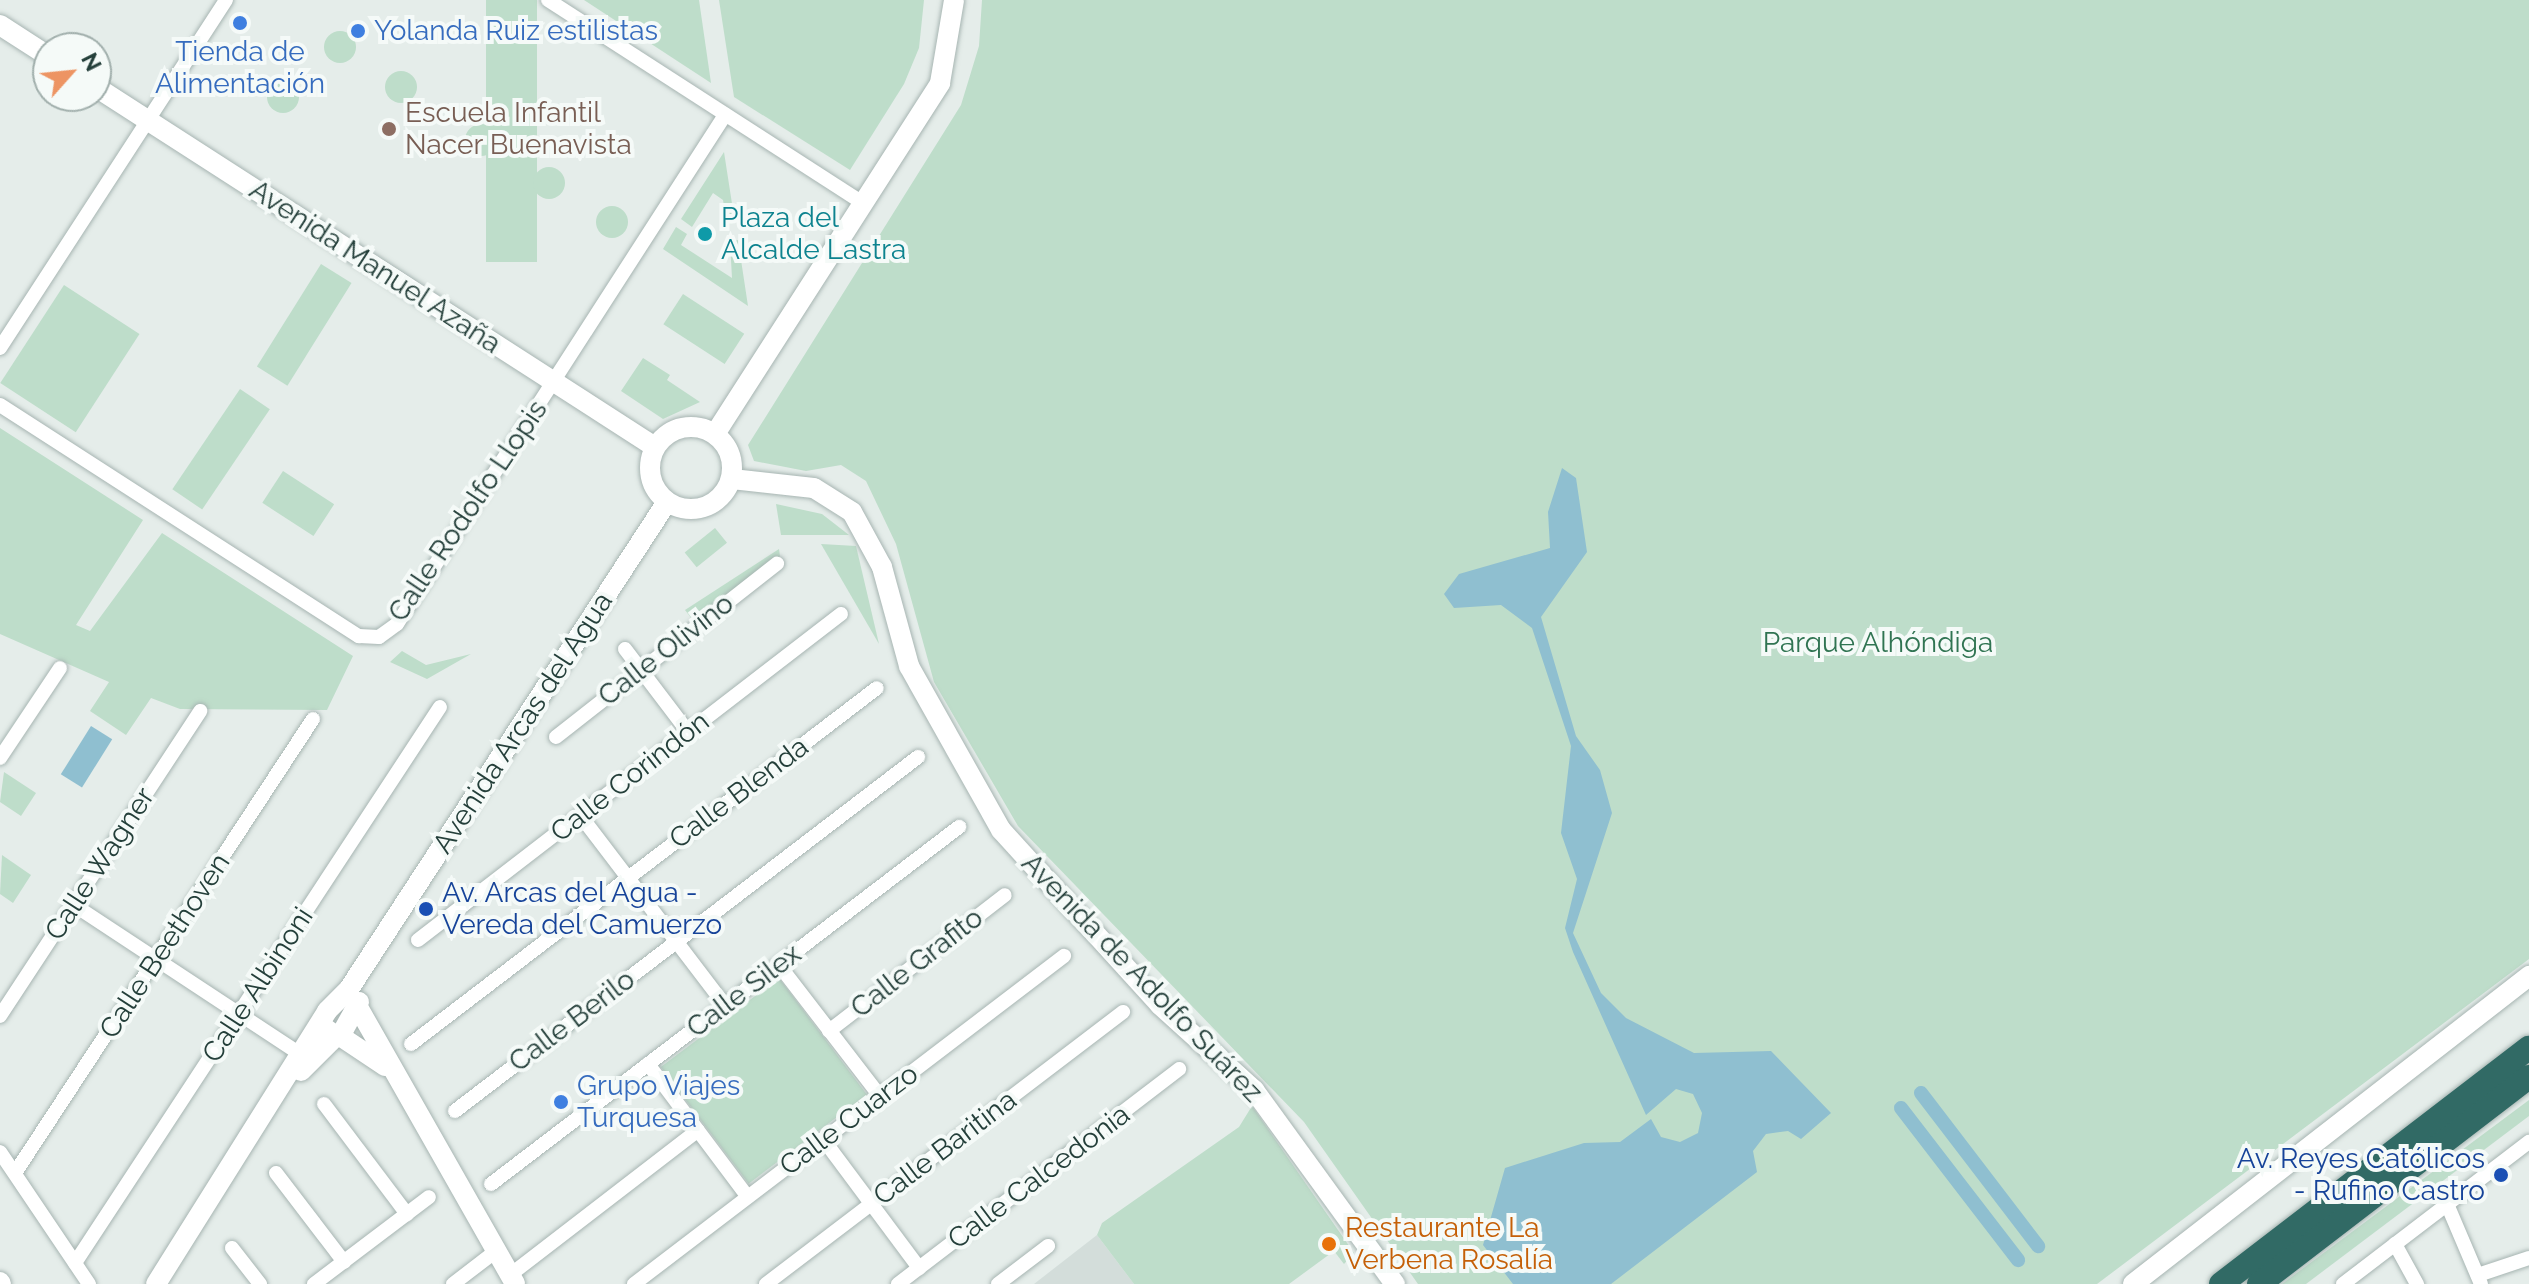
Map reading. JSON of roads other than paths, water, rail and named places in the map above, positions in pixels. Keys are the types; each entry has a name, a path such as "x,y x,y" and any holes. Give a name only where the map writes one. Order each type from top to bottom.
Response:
{"highway":[{"path":"2221,1284 2529,1048"},
{"path":"2259,1284 2529,1077"}],"street":[{"path":"0,348 226,0"},
{"path":"548,0 865,204"},
{"path":"715,434 940,83 954,0"},
{"path":"0,25 32,46"},
{"name":"Avenida Manuel Azaña","path":"112,97 655,447"},
{"name":"Calle Rodolfo Llopis","path":"0,405 359,636 379,637 397,624 725,115"},
{"path":"688,427 715,434 730,453 732,479 705,507 667,502 650,472 655,447 688,427"},
{"name":"Avenida de Adolfo Suárez","path":"732,479 814,488 852,512 882,567 909,666 1001,830 1160,1005 1254,1090 1395,1284"},
{"name":"Avenida Arcas del Agua","path":"353,1004 379,943 667,502"},
{"name":"Calle Olivino","path":"556,737 777,564"},
{"name":"Calle Corindón","path":"418,940 841,614"},
{"path":"625,649 688,732"},
{"path":"0,758 60,668"},
{"name":"Calle Blenda","path":"411,1044 877,688"},
{"name":"Calle Albinoni","path":"75,1263 440,707"},
{"name":"Calle Wagner","path":"0,1016 200,711"},
{"name":"Calle Beethoven","path":"15,1173 313,719"},
{"name":"Calle Berilo","path":"455,1111 918,757"},
{"path":"580,815 725,1005"},
{"name":"Calle Silex","path":"491,1184 959,827"},
{"name":"Calle Grafito","path":"829,1031 1005,895"},
{"path":"74,905 300,1054"},
{"name":"Calle Cuarzo","path":"634,1284 1064,956"},
{"path":"779,965 878,1098"},
{"path":"2133,1284 2529,976"},
{"path":"156,1284 272,1105 323,1019 353,1004"},
{"path":"272,1105 338,1036 353,1004"},
{"path":"353,1004 512,1279 698,1130"},
{"name":"Calle Baritina","path":"766,1284 1123,1012"},
{"path":"323,1019 338,1036 391,1072"},
{"path":"648,1064 748,1197"},
{"name":"Calle Calcedonia","path":"898,1284 1179,1069"},
{"path":"324,1104 407,1214"},
{"path":"823,1139 919,1268"},
{"path":"2343,1284 2529,1142"},
{"path":"0,1152 89,1284"},
{"path":"276,1173 344,1262"},
{"path":"314,1284 429,1197"},
{"path":"2447,1204 2479,1279 2529,1258"},
{"path":"2395,1244 2417,1284"},
{"path":"998,1284 1048,1246"},
{"path":"232,1248 260,1284"},
{"path":"453,1284 496,1251"}],"water":[{"path":"1562,468 1576,478 1587,552 1541,617 1576,736 1600,770 1612,813 1573,933 1601,993 1626,1018 1694,1053 1771,1051 1831,1113 1801,1139 1788,1131 1766,1134 1753,1151 1757,1172 1611,1284 1513,1284 1483,1245 1505,1168 1584,1143 1620,1142 1651,1119 1661,1137 1680,1142 1698,1133 1702,1113 1693,1094 1676,1089 1646,1115 1573,952 1565,928 1577,879 1561,833 1571,746 1532,628 1501,605 1454,608 1444,594 1459,574 1550,548 1548,512"},
{"path":"91,726 112,739 82,788 61,774"}],"waterway":[{"path":"1921,1093 2038,1246"},
{"path":"1901,1108 2018,1260"}],"place":[{"name":"Tienda de Alimentación","path":"240,23"},
{"name":"Yolanda Ruiz estilistas","path":"358,31"},
{"name":"Escuela Infantil Nacer Buenavista","path":"389,129"},
{"name":"Plaza del Alcalde Lastra","path":"705,234"},
{"name":"Av. Arcas del Agua - Vereda del Camuerzo","path":"426,909"},
{"name":"Grupo Viajes Turquesa","path":"561,1102"},
{"name":"Av. Reyes Católicos - Rufino Castro","path":"2501,1175"},
{"name":"Restaurante La Verbena Rosalía","path":"1329,1244"}],"park label":[{"name":"Parque Alhóndiga","path":"1878,643"}]}
